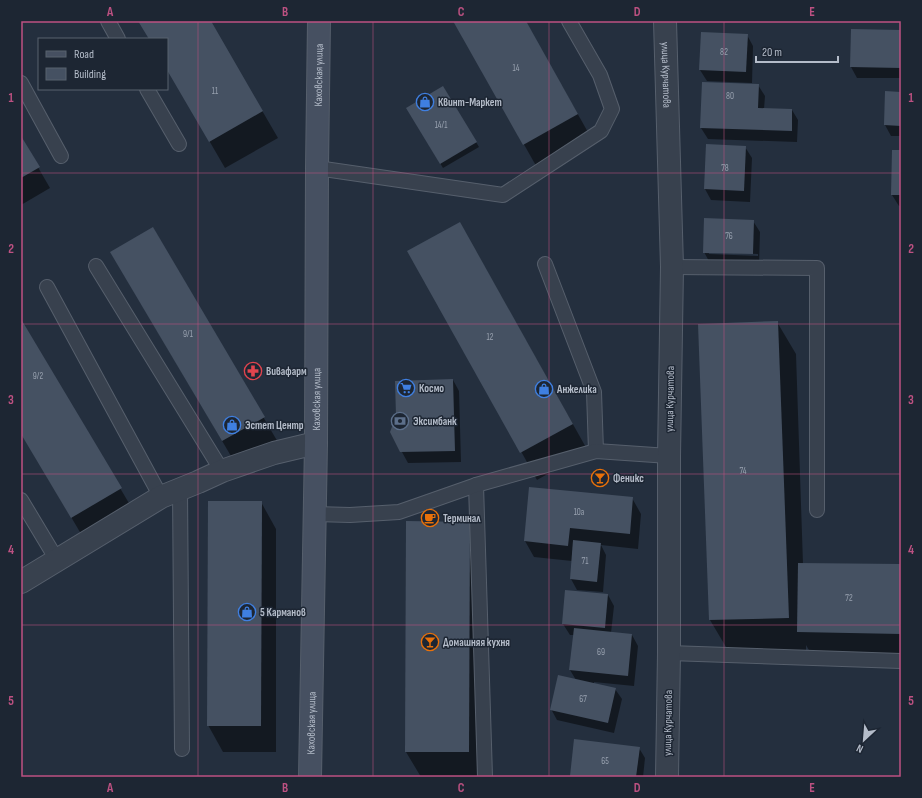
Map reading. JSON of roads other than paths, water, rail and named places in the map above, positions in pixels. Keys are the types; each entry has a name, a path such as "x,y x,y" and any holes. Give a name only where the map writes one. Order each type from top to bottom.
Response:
{"street":[{"name":"Каховская улица","path":"310,777 316,443 319,21"},
{"name":"улица Курчатова","path":"665,21 672,267 667,777"},
{"path":"21,582 171,493 222,471 274,453 316,443"}],"lane":[{"path":"108,21 117,38"},
{"path":"317,168 503,195 601,131 612,109 600,75 569,21"},
{"path":"21,83 61,156"},
{"path":"148,90 180,144"},
{"path":"545,264 594,392 596,451"},
{"path":"96,266 222,471"},
{"path":"672,267 817,268 817,510"},
{"path":"47,287 171,493 182,749"},
{"path":"315,514 350,515 399,512 476,485 596,451 669,456"},
{"path":"476,485 485,777"},
{"path":"21,500 56,560"},
{"path":"669,653 901,661"}],"place":[{"name":"Квинт-Маркет","path":"425,102"},
{"name":"Вивафарм","path":"253,371"},
{"name":"Космо","path":"406,388"},
{"name":"Анжелика","path":"544,389"},
{"name":"Эксимбанк","path":"400,421"},
{"name":"Эстет Центр","path":"232,425"},
{"name":"Феникс","path":"600,478"},
{"name":"Терминал","path":"430,518"},
{"name":"5 Карманов","path":"247,612"},
{"name":"Домашняя кухня","path":"430,642"}]}
